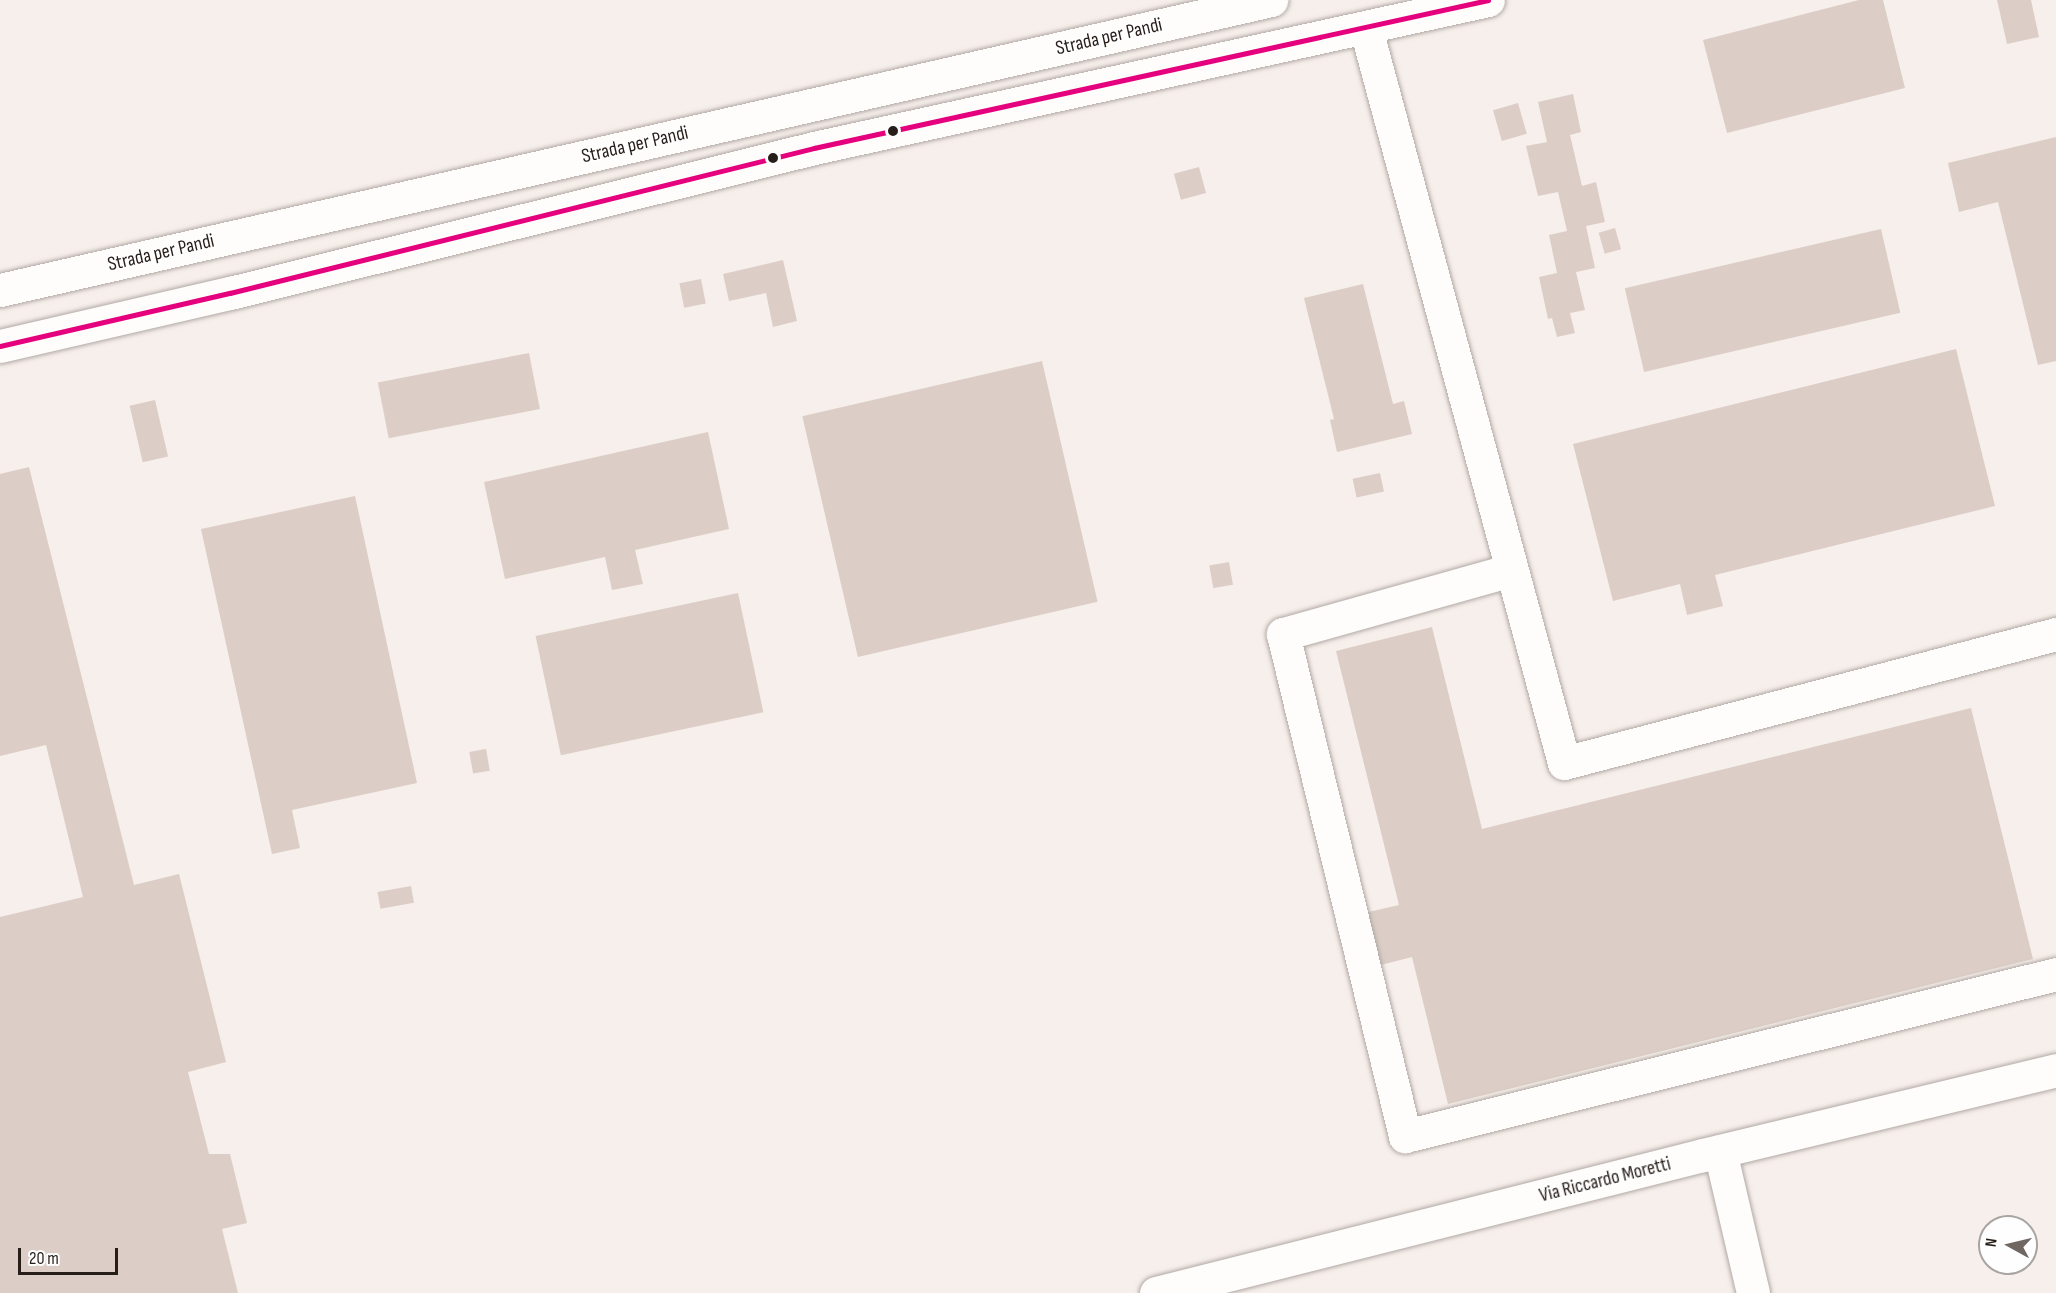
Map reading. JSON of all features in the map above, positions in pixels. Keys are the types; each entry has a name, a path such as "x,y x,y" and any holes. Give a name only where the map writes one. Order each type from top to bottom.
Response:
{"street":[{"name":"Strada per Pandi","path":"0,290 1271,0"},
{"path":"0,346 230,293 814,148 1366,29 1488,0"},
{"path":"1366,29 1564,763 2056,634"},
{"path":"1511,570 1283,634 1405,1136 2056,974"},
{"name":"Via Riccardo Moretti","path":"1156,1293 1720,1151 2056,1070"},
{"path":"1720,1151 1753,1293"}],"building":[{"path":"1859,0 1883,0 1905,88 1727,133 1703,40"},
{"path":"1997,0 2031,0 2039,37 2007,44"},
{"path":"1573,94 1581,132 1570,135 1582,186 1596,182 1605,222 1586,226 1595,268 1576,272 1585,310 1570,313 1575,333 1557,337 1552,318 1548,319 1539,277 1557,273 1549,235 1567,231 1558,192 1538,196 1526,146 1547,142 1538,102"},
{"path":"1518,103 1527,134 1502,141 1493,110"},
{"path":"2056,137 2056,361 2038,365 1998,202 1959,212 1948,163"},
{"path":"1199,167 1206,193 1181,200 1174,174"},
{"path":"1615,228 1621,249 1605,254 1599,233"},
{"path":"1881,229 1900,313 1644,372 1625,288"},
{"path":"783,260 797,321 773,327 766,293 729,301 723,274"},
{"path":"701,279 706,304 684,308 679,283"},
{"path":"1363,284 1393,404 1404,401 1412,434 1337,452 1330,420 1334,419 1304,298"},
{"path":"1956,349 1995,506 1715,575 1723,606 1687,615 1680,584 1613,601 1573,444"},
{"path":"529,353 540,409 389,438 378,382"},
{"path":"1042,361 1098,602 858,657 802,416"},
{"path":"155,400 168,457 143,462 130,406"},
{"path":"708,432 729,529 635,550 643,584 612,590 605,557 505,579 484,482"},
{"path":"29,467 134,885 179,874 226,1062 188,1072 209,1154 230,1154 247,1223 222,1229 238,1293 0,1293 0,917 83,897 46,745 0,756 0,474"},
{"path":"1380,473 1384,492 1357,497 1353,479"},
{"path":"355,496 417,783 292,810 300,848 272,854 201,529"},
{"path":"1229,562 1233,585 1213,588 1209,565"},
{"path":"738,593 763,712 561,755 536,636"},
{"path":"1432,627 1482,829 1971,708 2033,959 1448,1104 1412,957 1373,967 1360,914 1399,905 1336,651"},
{"path":"486,749 490,771 473,774 469,752"},
{"path":"411,886 414,903 380,909 378,892"}],"transit line":[{"path":"0,346 230,293 814,148 1488,0"}]}
